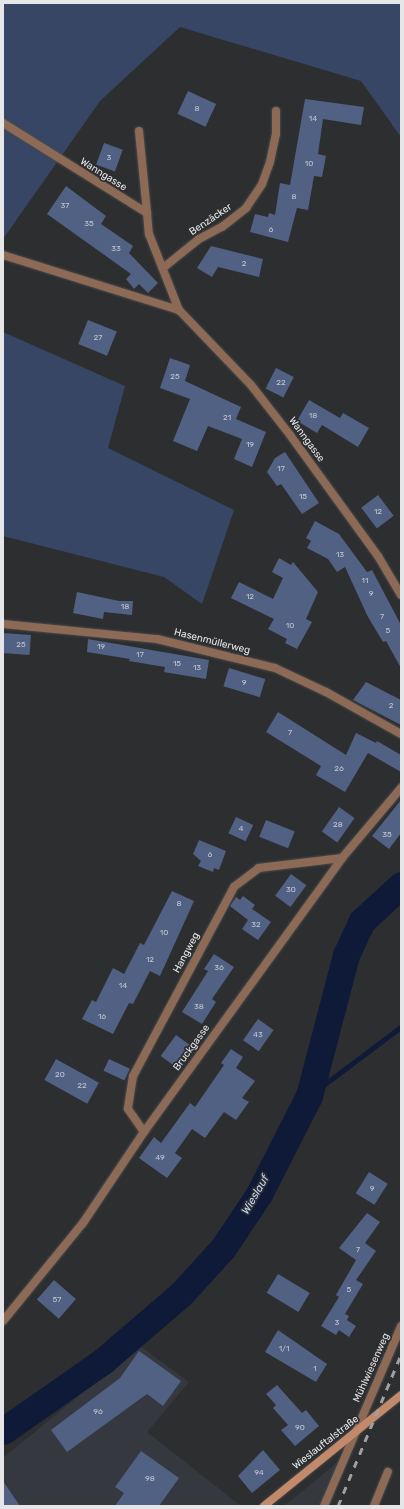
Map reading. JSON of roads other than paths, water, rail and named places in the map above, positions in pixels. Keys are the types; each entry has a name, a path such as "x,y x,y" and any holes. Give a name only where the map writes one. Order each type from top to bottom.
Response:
{"street":[{"name":"Benzäcker","path":"163,268 200,239 222,227 246,208 262,184 270,162 276,134 276,111"},
{"name":"Wanngasse","path":"3,123 147,213 150,234 179,310 251,385 290,434 378,556 401,595"},
{"path":"139,130 147,213"},
{"name":"Wanngasse","path":"3,255 179,310"},
{"name":"Hasenmüllerweg","path":"3,624 157,639 275,668 326,692 401,734"},
{"name":"Bruckgasse","path":"3,1321 83,1223 144,1132 342,858 401,788"},
{"name":"Hangweg","path":"144,1132 128,1109 133,1076 234,887 259,868 342,858"},
{"name":"Mühlwiesenweg","path":"324,1506 401,1326"},
{"name":"Wieslauftalstraße","path":"264,1506 401,1395"},
{"path":"374,1506 388,1472"}],"waterway":[{"name":"Wieslauf","path":"3,1431 103,1361 182,1293 223,1248 259,1194 309,1096 346,955 362,921 401,885"},
{"path":"309,1096 401,1027"}],"railway":[{"path":"338,1506 401,1355"}]}
